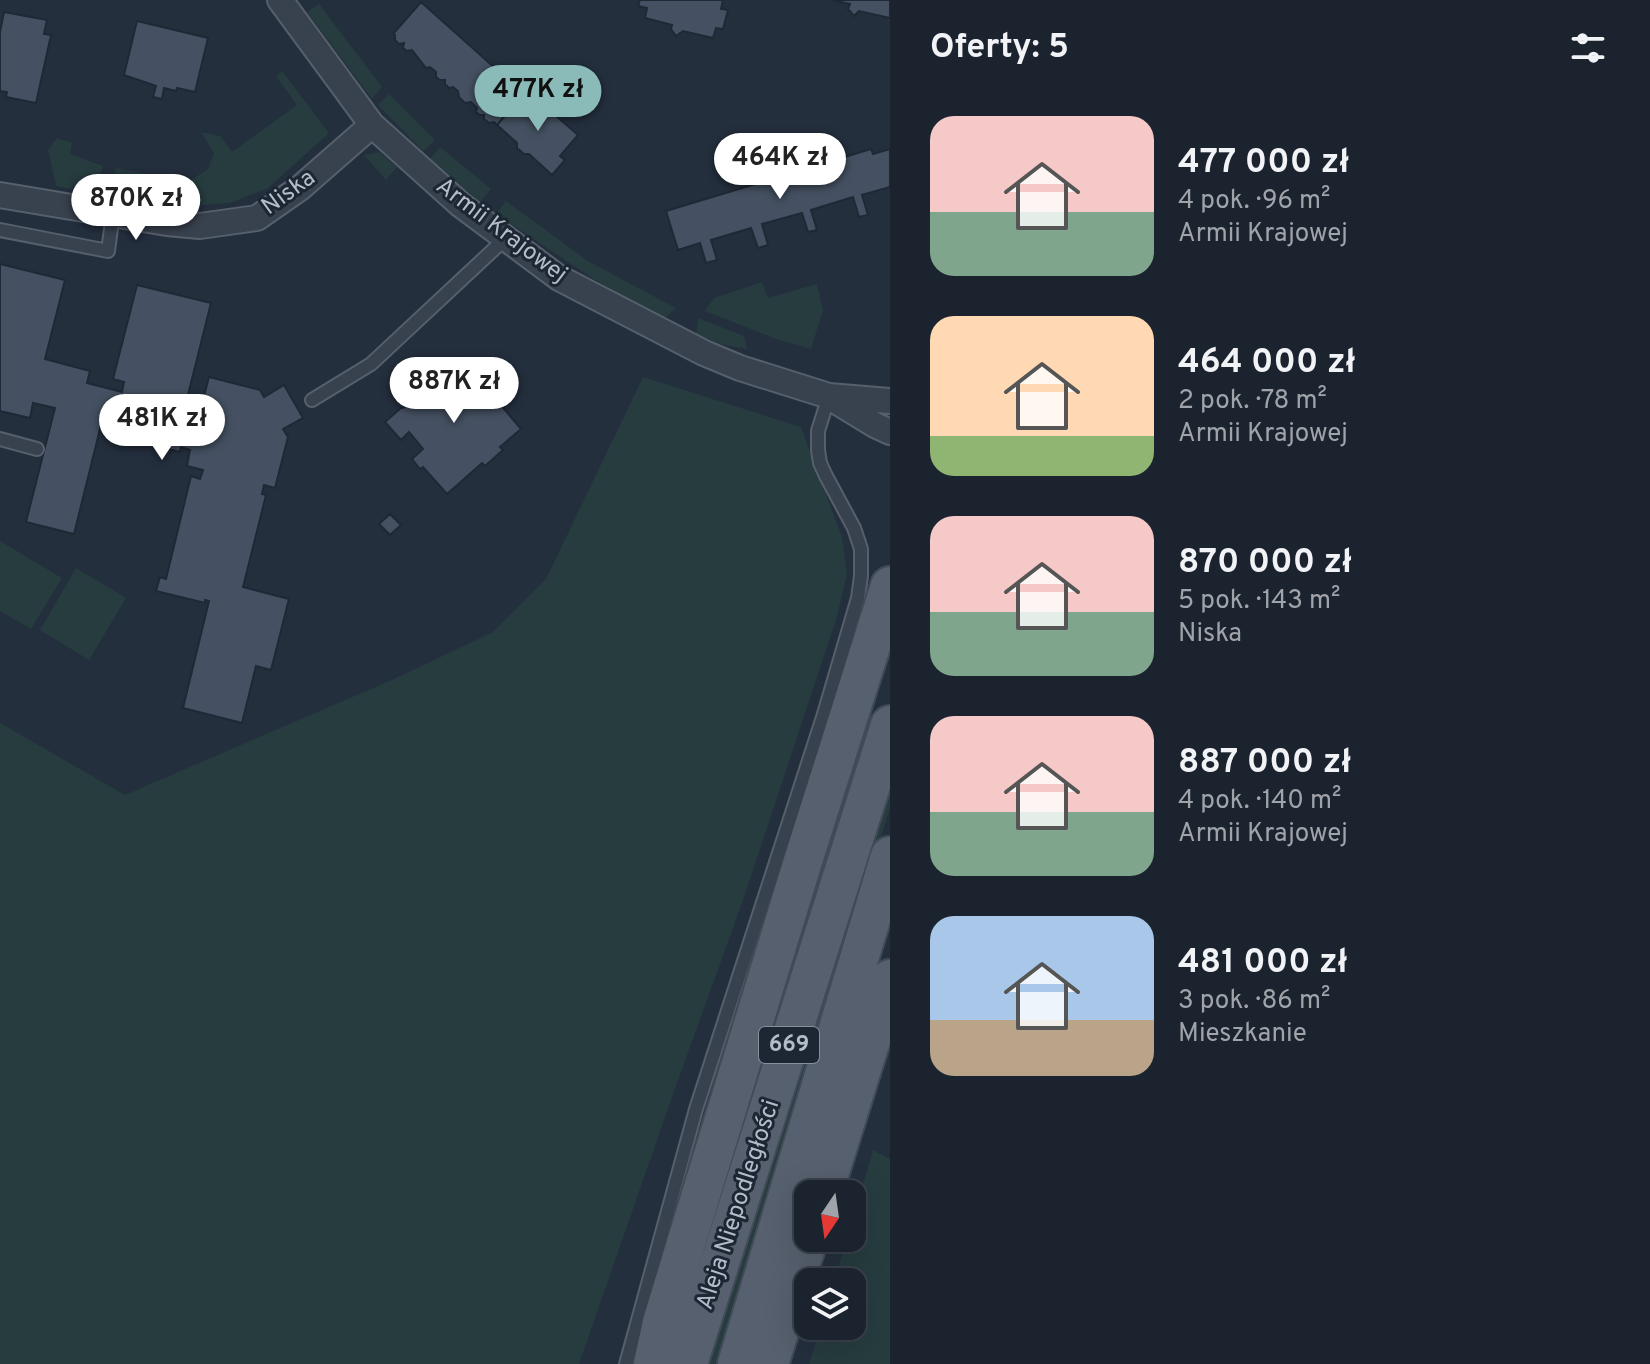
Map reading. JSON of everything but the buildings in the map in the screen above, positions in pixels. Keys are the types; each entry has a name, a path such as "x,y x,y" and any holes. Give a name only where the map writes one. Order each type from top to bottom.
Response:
{"main road":[{"path":"653,1364 667,1307 890,586"},
{"name":"Aleja Niepodległości","path":"688,1364 890,725"},
{"name":"Aleja Niepodległości","path":"737,1364 890,856"},
{"path":"827,1180 890,979"},
{"path":"769,1364 805,1252"}],"street":[{"name":"Armii Krajowej","path":"280,0 372,125 461,205 559,278 704,353 754,373 829,396 890,401"},
{"name":"Niska","path":"0,195 200,226 257,218 300,188 372,125"},
{"name":"Armii Krajowej","path":"829,396 890,432"}],"lane":[{"path":"0,230 108,251 113,214"},
{"path":"312,400 371,364 506,238"},
{"path":"626,1364 696,1109 824,714 858,598 861,549 854,528 820,463 818,450 818,431 829,396"},
{"path":"0,439 37,449"}],"green space":[{"path":"319,4 382,87 372,99 307,12"},
{"path":"282,71 329,133 268,188 230,203 187,206 107,196 116,168 188,182 208,169 214,153 201,132 220,136 232,152 297,105 276,76"},
{"path":"389,94 435,140 423,151 378,105"},
{"path":"57,138 72,143 70,154 103,166 94,193 56,186 48,150"},
{"path":"440,147 491,189 480,202 430,159"},
{"path":"379,152 397,167 386,180 364,155"},
{"path":"506,201 588,261 676,308 666,317 654,317 496,214"},
{"path":"762,282 768,298 817,284 823,310 811,349 705,311 714,298"},
{"path":"698,318 744,336 747,349 720,344 696,334"},
{"path":"643,377 801,427 842,537 847,575 836,620 743,900 579,1364 0,1364 0,723 125,795 394,679 493,632 546,579"},
{"path":"0,541 62,578 31,629 0,611"},
{"path":"76,568 126,598 89,660 40,630"},
{"path":"890,769 890,808 718,1364 706,1364"},
{"path":"873,1150 890,1159 890,1364 809,1364 817,1340 866,1340 866,1268 838,1268 843,1252 866,1252 864,1180"}]}
